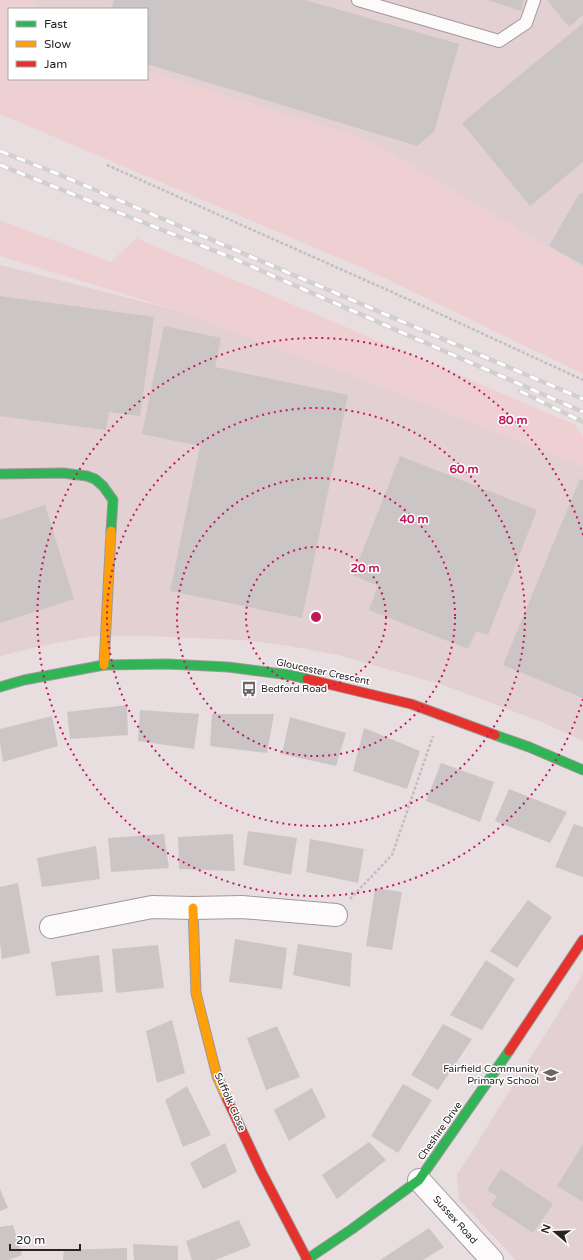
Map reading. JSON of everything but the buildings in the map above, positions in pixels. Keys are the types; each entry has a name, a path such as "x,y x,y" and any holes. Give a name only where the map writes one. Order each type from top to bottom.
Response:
{"street":[{"path":"0,474 77,473 96,479 113,500 104,665"},
{"name":"Gloucester Crescent","path":"0,688 24,680 104,665 167,664 228,667 290,674 412,704 529,747 583,770"},
{"path":"51,927 152,906 193,908 242,907 336,915"},
{"name":"Suffolk Close","path":"193,908 196,993 217,1076 261,1171 307,1260"},
{"name":"Cheshire Drive","path":"307,1260 419,1180 516,1041 583,940"},
{"name":"Sussex Road","path":"419,1180 492,1260"}],"lane":[{"path":"358,0 499,41 526,23 534,0"}],"path":[{"path":"107,165 403,297 583,380"},
{"path":"336,915 392,855 440,714"}],"shaded area":[{"path":"0,0 32,0 41,8 8,8 8,80 148,80 148,71 368,140 583,268 583,374 374,273 0,114"},
{"path":"32,0 583,0 583,268 368,140 148,71 148,8 41,8"},
{"path":"0,220 111,262 136,238 574,424 583,436 583,466 364,380 176,310 0,256"},
{"path":"0,265 176,310 364,380 583,466 583,741 542,722 446,686 338,655 290,646 242,640 144,636 94,636 45,645 0,656"},
{"name":"Fairfield Community Primary School","path":"583,974 583,1260 515,1260 459,1200 457,1175"}],"railway":[{"path":"0,151 58,174 583,399"},
{"path":"0,165 230,257 583,412"},
{"path":"520,391 583,422"}],"traffic: fast":[{"path":"0,474 63,473 87,476 95,479 103,486 113,500 111,531"},
{"path":"0,687 24,680 104,665 167,664 228,667 290,675 307,679"},
{"path":"495,735 529,747 583,770"},
{"path":"306,1260 352,1229 419,1180 509,1051"}],"traffic: slow":[{"path":"104,665 111,531"},
{"path":"193,908 196,993 217,1076 227,1099"}],"traffic: jam":[{"path":"307,679 411,704 495,735"},
{"path":"509,1051 583,940"},
{"path":"227,1099 261,1171 307,1259"}],"place":[{"name":"Bedford Road","path":"249,689"},
{"name":"Fairfield Community Primary School","path":"551,1075"}]}
